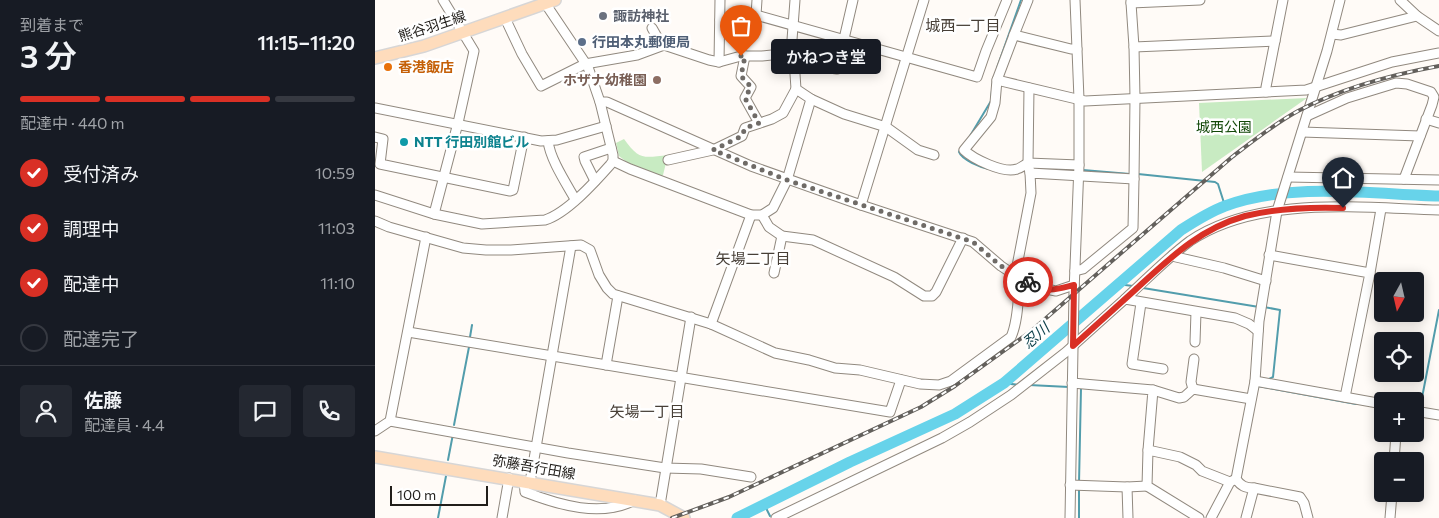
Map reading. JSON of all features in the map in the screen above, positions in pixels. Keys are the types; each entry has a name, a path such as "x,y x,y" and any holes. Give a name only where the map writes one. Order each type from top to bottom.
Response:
{"main road":[{"name":"熊谷羽生線","path":"375,58 424,46 505,18 547,1"},
{"name":"弥藤吾行田線","path":"375,457 635,500 660,505 684,518"}],"street":[{"path":"434,214 458,123 474,51 443,0"},
{"path":"719,62 720,0"},
{"path":"756,15 757,0"},
{"path":"668,160 713,150 742,136 745,128 772,119 783,113 797,89 791,53 795,0"},
{"path":"652,28 661,44 709,60 719,62 745,56 791,53 813,66 837,69 853,0"},
{"path":"861,205 924,0"},
{"path":"720,20 756,15 977,77 985,51 1007,0"},
{"path":"1028,0 997,80 995,103 991,117 964,150 971,157 1005,169 1016,170 1028,163 1079,165"},
{"path":"1070,518 1074,285 1079,175 1079,99 1075,0"},
{"path":"1075,271 1083,270 1133,228 1135,98 1131,1 1200,0"},
{"path":"1266,92 1283,0"},
{"path":"1211,518 1233,481 1255,381 1258,331 1278,209 1332,34 1339,0"},
{"path":"1400,0 1417,16 1439,31"},
{"path":"547,1 585,64 600,102 613,161"},
{"path":"1332,34 1341,35 1417,16"},
{"path":"505,18 541,86 585,64 637,55 664,45"},
{"path":"1014,35 1077,49"},
{"path":"1134,47 1275,41"},
{"path":"997,80 1085,101 1266,92 1315,88 1375,67 1439,53"},
{"path":"745,56 741,76 751,87 745,98 759,123"},
{"path":"1307,116 1347,98 1396,83 1407,84 1431,92 1434,97 1404,179"},
{"path":"375,221 389,227 463,248 485,250 581,244 590,250 594,264 607,288 618,296 711,324 775,353 835,368 860,370 920,384 944,384 1011,337 1014,330 1019,288 1016,276 1031,193 1028,163 1029,88"},
{"path":"797,89 811,99 844,114 886,127 918,150 934,155"},
{"path":"613,161 630,170 751,215 762,215 773,208 787,180 811,99"},
{"path":"600,102 607,102 713,150 787,180 973,242 1016,276 1037,287 1056,291 1074,285"},
{"path":"375,108 548,141 606,126"},
{"path":"1426,119 1439,123"},
{"path":"1302,132 1420,136"},
{"path":"375,137 383,139 380,164 510,191 513,190 524,137"},
{"path":"548,141 549,148 562,176 575,199"},
{"path":"595,181 585,161 585,157 611,148"},
{"path":"375,195 434,214 482,224 532,222 553,218 595,181 613,161"},
{"path":"1030,172 1134,179"},
{"path":"1288,177 1439,180"},
{"path":"776,518 942,438 970,422 1011,395 1125,299 1191,240 1218,227 1242,217 1278,209 1305,207 1439,210"},
{"path":"1345,397 1381,209"},
{"path":"711,324 751,215"},
{"path":"762,215 769,227 782,236 813,240 894,277 924,296 932,296 936,292 963,238"},
{"path":"774,273 782,236"},
{"path":"390,421 426,237"},
{"path":"571,246 536,446 525,492 544,500 576,507 609,510 627,505 635,500"},
{"path":"1173,255 1266,281"},
{"path":"1269,255 1370,273"},
{"path":"606,365 618,296"},
{"path":"1125,299 1235,318 1249,324 1258,331"},
{"path":"1141,303 1132,364 1163,369"},
{"path":"1195,342 1196,312"},
{"path":"660,505 691,317"},
{"path":"408,332 890,412 901,380"},
{"path":"1193,389 1191,382 1195,359"},
{"path":"1255,381 1374,402"},
{"path":"1072,383 1153,390 1179,398 1184,397 1193,389"},
{"path":"1193,389 1251,399"},
{"path":"1147,486 1147,450 1153,390"},
{"path":"1424,413 1439,416"},
{"path":"375,431 390,421 568,453 665,468 701,469 751,477"},
{"path":"1147,450 1180,457 1196,465 1202,471 1233,481 1246,488 1299,497 1304,503 1308,518"},
{"path":"502,518 509,478"},
{"path":"1070,485 1147,486 1199,518"},
{"path":"1127,487 1127,518"},
{"path":"1246,518 1254,488"},
{"path":"1390,518 1391,502"}],"green space":[{"name":"城西公園","path":"1307,98 1202,172 1199,103"},
{"path":"624,139 634,151 642,156 668,155 663,175 660,177 632,166 619,156 616,143"}],"waterway":[{"path":"997,68 1021,0"},
{"path":"970,136 991,101 993,80"},
{"path":"961,148 959,152 964,158 976,165 989,169"},
{"path":"1060,169 1075,170"},
{"path":"1083,170 1130,174"},
{"path":"1138,174 1215,182 1218,184 1225,206"},
{"name":"忍川","path":"737,518 850,462 955,414 1004,383 1181,230 1213,211 1250,199 1276,194 1303,192 1331,191 1439,196"},
{"path":"1117,284 1133,286"},
{"path":"1143,288 1259,307"},
{"path":"1264,307 1280,310 1273,377 1269,379"},
{"path":"1423,392 1439,310"},
{"path":"470,337 472,325"},
{"path":"454,425 469,347"},
{"path":"1004,383 1019,385"},
{"path":"1029,385 1069,387"},
{"path":"1258,386 1356,404"},
{"path":"1079,483 1081,388"},
{"path":"448,460 453,434"},
{"path":"438,518 446,476"},
{"path":"1079,488 1079,518"},
{"path":"764,504 770,516"}],"railway":[{"path":"672,518 729,497 921,407 955,386 1030,332 1232,157 1289,116 1349,89 1384,78 1439,66"}],"way so far":[{"path":"741,56 745,56 741,76 751,87 745,98 759,123 745,128 742,136 713,150 787,180 973,242 1001,266 1028,282"}],"place":[{"name":"諏訪神社","path":"603,16"},
{"name":"行田本丸郵便局","path":"582,42"},
{"name":"かねつき堂","path":"741,56"},
{"name":"香港飯店","path":"388,67"},
{"name":"ホザナ幼稚園","path":"657,80"},
{"name":"NTT 行田別館ビル","path":"404,142"}],"district":[{"name":"城西一丁目","path":"963,26"},
{"name":"矢場二丁目","path":"753,259"},
{"name":"矢場一丁目","path":"647,412"}],"route":[{"path":"1028,282 1037,287 1056,291 1074,285 1073,346 1191,240 1242,217 1259,213 1305,207 1343,208"}]}
